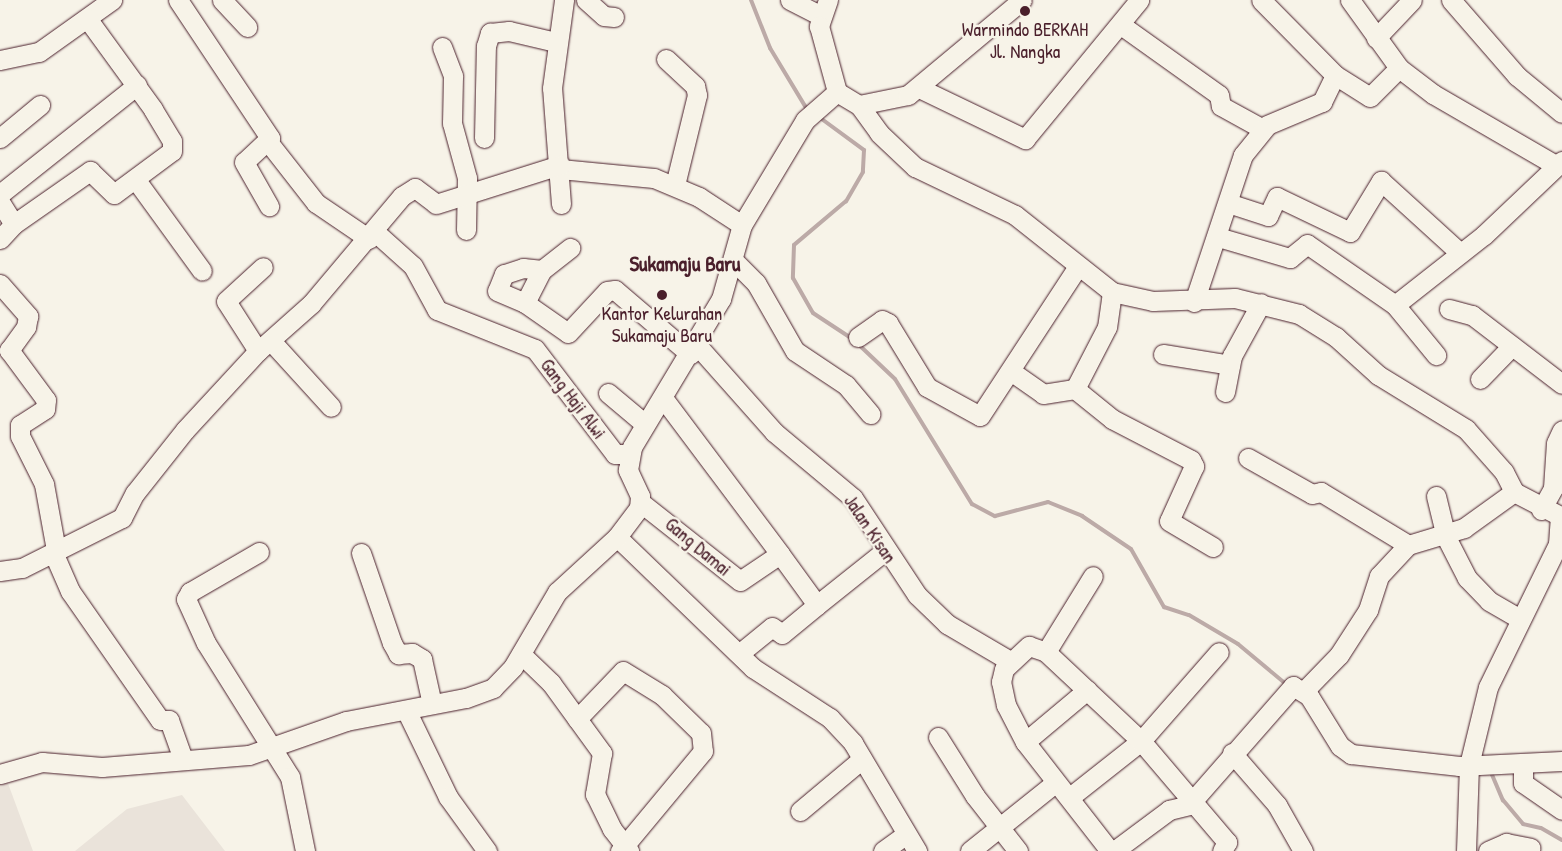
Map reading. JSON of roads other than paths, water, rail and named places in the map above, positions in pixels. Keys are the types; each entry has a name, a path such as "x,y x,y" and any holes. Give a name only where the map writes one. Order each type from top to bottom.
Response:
{"street":[{"path":"0,60 39,52 112,0"},
{"path":"178,0 268,133 269,143 316,203 371,235"},
{"path":"222,0 247,27"},
{"path":"561,204 560,167 552,110 556,42 564,0"},
{"path":"586,0 604,16 614,16"},
{"path":"790,0 823,7 837,92"},
{"path":"859,105 919,88 1022,0"},
{"path":"919,88 1025,139 1121,25 1139,0"},
{"path":"1261,0 1335,76 1370,97 1400,68"},
{"path":"1350,0 1376,38 1400,68 1433,94 1559,163 1460,253 1395,305"},
{"path":"1376,38 1412,0"},
{"path":"1451,0 1517,76 1562,113"},
{"path":"0,239 14,224 90,171 114,194 136,180 172,151 172,141 136,85 87,18"},
{"path":"1121,25 1219,95 1220,106 1262,129"},
{"path":"484,138 486,46 490,33 509,31 556,42"},
{"path":"442,47 453,76 454,131 465,164 468,196 466,230"},
{"path":"666,58 697,95 675,185"},
{"path":"1194,302 1218,237 1243,155 1262,129 1322,102 1335,76"},
{"path":"0,194 136,85"},
{"path":"837,92 859,105 879,133 915,167 1015,215 1076,268 1112,292 1153,301 1194,302 1211,298 1260,303 1299,314 1336,337 1378,375 1466,429 1504,472 1514,492 1541,510 1561,517 1558,544 1519,618 1488,687 1469,768 1466,851"},
{"path":"0,774 42,762 102,767 271,750 346,721 406,710 493,688 521,654 567,580 617,537 640,502 628,470 629,454 645,424 693,349 721,299 734,261 742,225 812,114 837,92"},
{"path":"0,138 40,105"},
{"path":"269,143 244,162 269,206"},
{"path":"0,572 22,568 122,518 158,461 371,235 402,196 416,188 435,204 468,196 560,167 654,178 675,185 742,225"},
{"path":"136,180 202,271"},
{"path":"1228,203 1268,216 1277,197 1350,232 1380,181 1460,253"},
{"path":"0,202 14,224"},
{"name":"Gang Haji Alwi","path":"371,235 412,266 437,310 535,349 615,454 629,454"},
{"path":"1218,237 1290,258 1307,244 1395,305 1436,355"},
{"path":"542,270 512,270 499,279 497,292 525,303 542,270 570,248"},
{"path":"734,261 756,283 795,351 846,385 870,414"},
{"path":"263,267 226,301 265,346 331,408"},
{"path":"858,337 882,320 888,323 926,387 975,416 986,412 1076,268"},
{"path":"0,284 28,316 26,327 5,346 46,400 44,409 20,425 20,436 44,484 54,552 70,591 160,720 169,720 183,758"},
{"name":"Jalan Kisan","path":"525,303 568,333 607,291 615,290 693,349 774,432 853,498 901,576 935,613 1010,661"},
{"path":"1075,389 1107,328 1112,292"},
{"path":"1225,392 1230,365 1260,303"},
{"path":"1449,309 1472,315 1562,384"},
{"path":"1480,379 1512,346"},
{"path":"1163,354 1230,365"},
{"path":"1012,372 1043,394 1075,389 1112,419 1191,460 1194,466 1168,522 1213,547"},
{"path":"608,393 645,424"},
{"path":"662,398 817,605"},
{"path":"1541,510 1553,488 1556,442 1562,430"},
{"path":"1248,458 1312,494 1321,492 1408,546"},
{"path":"1222,851 1227,842 1192,802 1141,741 1046,652 1029,646 1010,661 1001,682 1006,705 1025,742 1055,783 1070,797 1112,851 1169,810 1192,802 1232,753 1295,690 1340,655 1368,610 1379,576 1408,546 1446,537 1485,515 1514,492"},
{"path":"1436,496 1446,537 1478,590 1519,618"},
{"name":"Gang Damai","path":"640,502 740,581 780,554"},
{"path":"617,537 766,677 820,709 862,759 905,835 917,851"},
{"path":"740,653 772,627 782,634 886,550"},
{"path":"259,552 190,592 186,599 206,643 297,795 306,851"},
{"path":"360,553 392,643 398,654 412,653 422,659 432,704"},
{"path":"1046,652 1094,576"},
{"path":"1070,797 1141,741 1219,652"},
{"path":"521,654 577,719 602,753 595,794 625,850 703,751 701,733 662,695 623,671 577,719"},
{"path":"1025,742 1087,690"},
{"path":"1295,690 1345,752 1469,768 1562,761"},
{"path":"406,710 448,797 487,851"},
{"path":"938,736 999,828 1018,851"},
{"path":"1232,753 1277,805 1303,851"},
{"path":"800,811 862,759"},
{"path":"1522,765 1523,783 1562,810"},
{"path":"970,851 1055,783"},
{"path":"883,851 905,835"},
{"path":"1488,851 1506,843 1532,848"}],"waterway":[{"path":"751,0 770,48 808,111"},
{"path":"819,117 864,150 863,172 846,201 794,245 793,278 813,313 851,338"},
{"path":"857,343 895,379 972,504 995,516 1048,502 1082,516 1131,549 1164,607 1189,615 1238,644 1287,685"},
{"path":"1490,770 1503,800 1523,824 1541,828 1562,840"}],"place":[{"name":"Warmindo BERKAH Jl. Nangka","path":"1025,11"},
{"name":"Kantor Kelurahan Sukamaju Baru","path":"662,295"}],"district":[{"name":"Sukamaju Baru","path":"685,264"}]}
